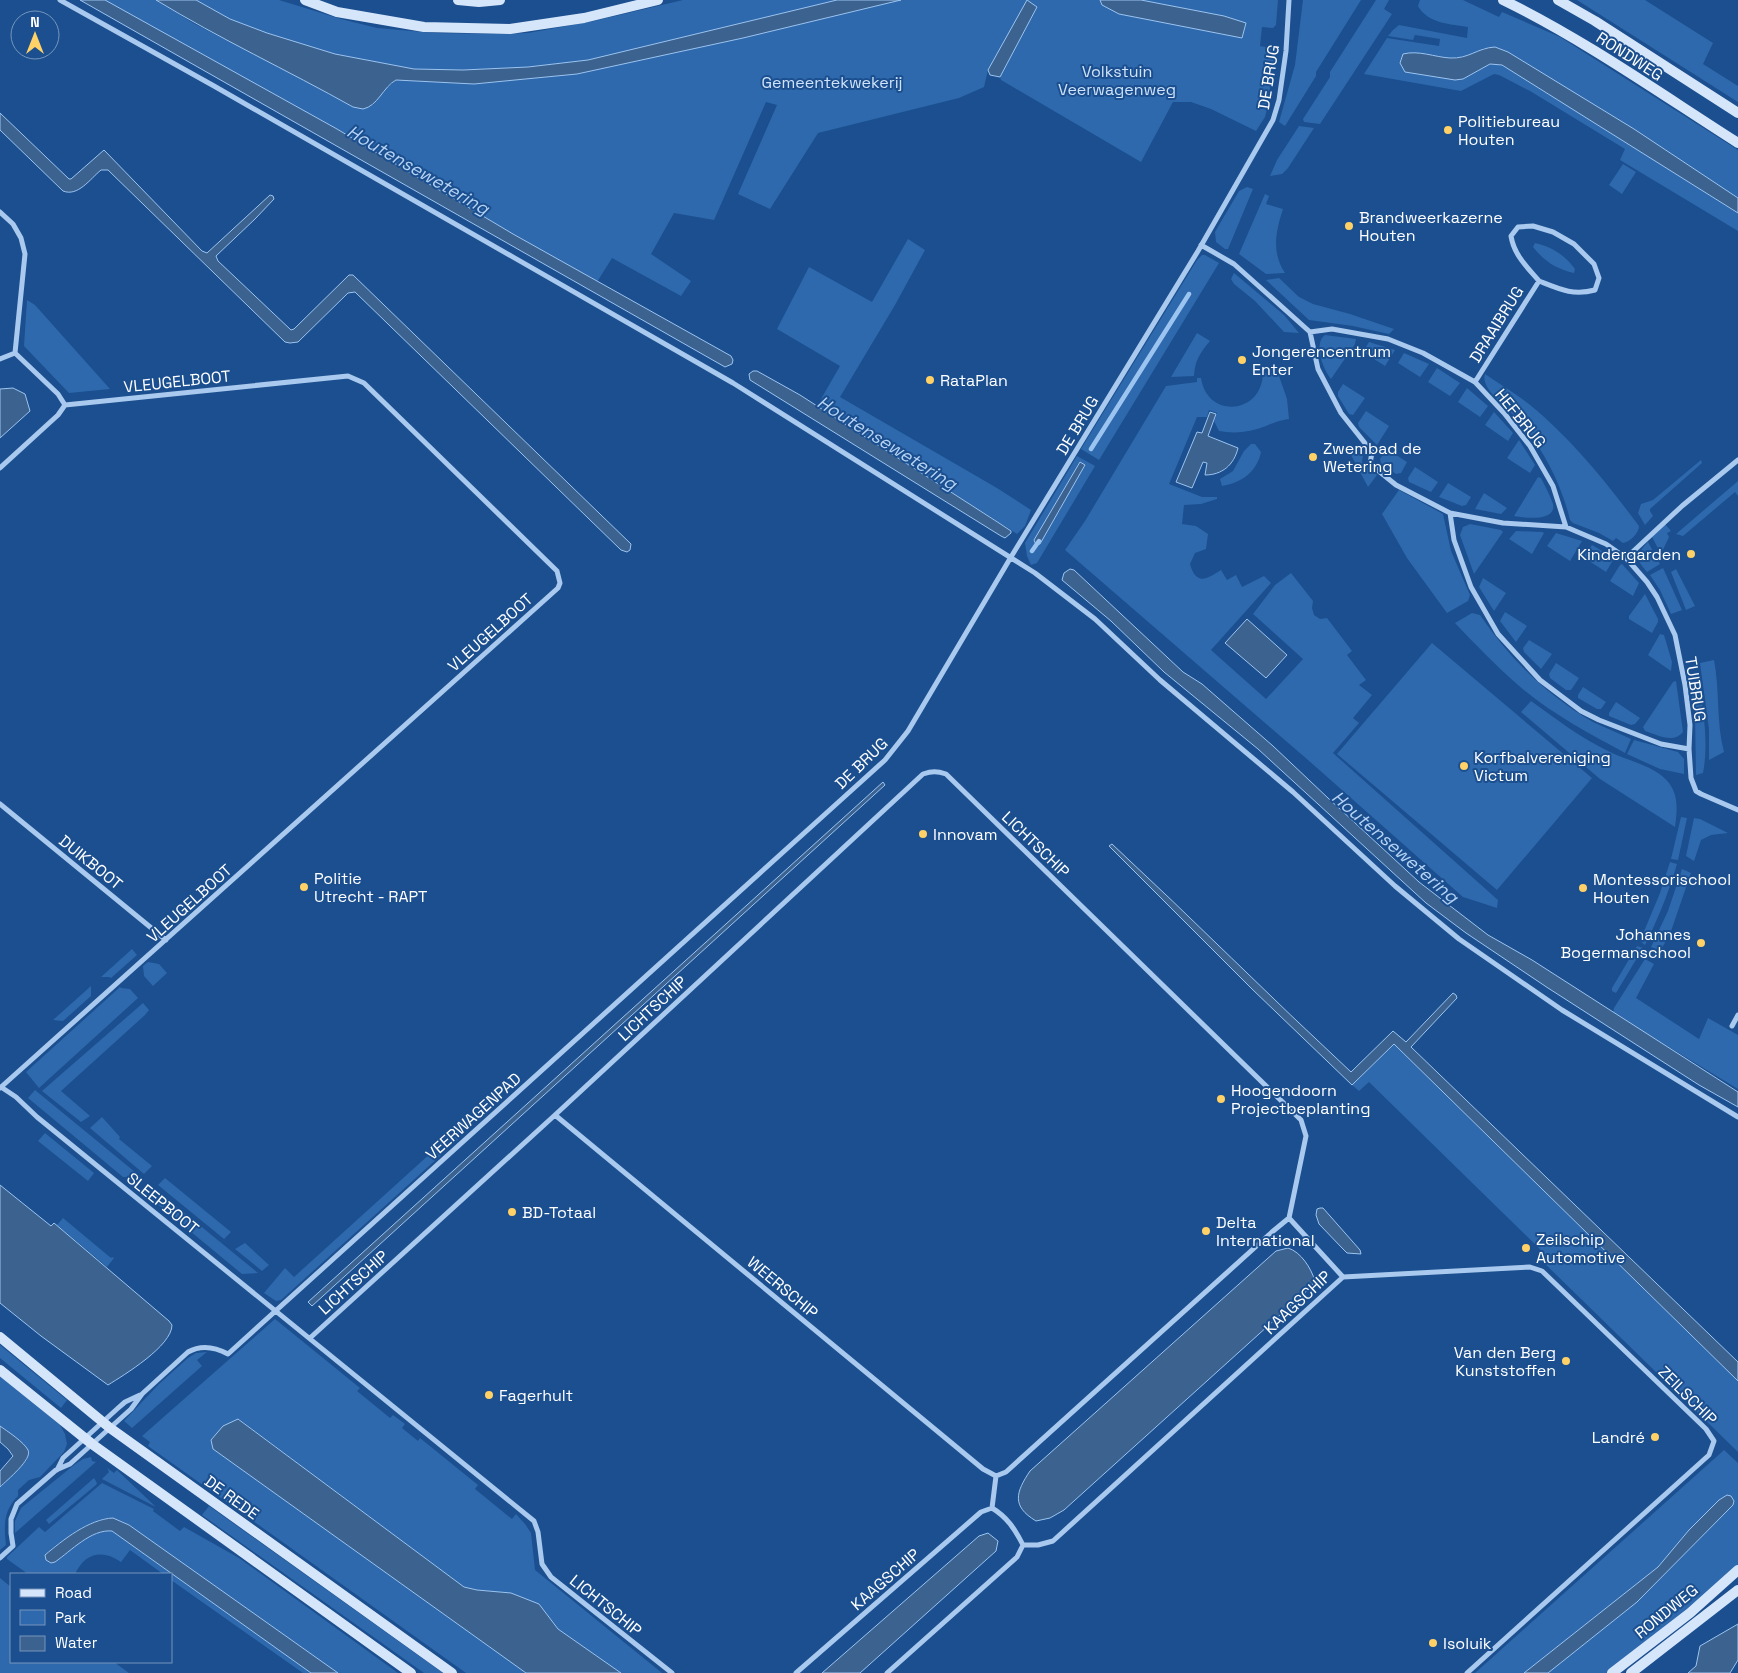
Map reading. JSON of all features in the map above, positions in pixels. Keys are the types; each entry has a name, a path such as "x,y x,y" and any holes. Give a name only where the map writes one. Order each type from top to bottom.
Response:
{"main road":[{"path":"305,0 337,12 424,27 510,29 584,18 658,0"},
{"path":"458,0 480,2 500,0"},
{"name":"RONDWEG","path":"1503,0 1534,15 1585,45 1738,143"},
{"name":"RONDWEG","path":"1558,0 1595,21 1738,113"},
{"name":"DE REDE","path":"0,1338 106,1425 452,1673"},
{"path":"0,1370 88,1442 411,1673"},
{"name":"RONDWEG","path":"1612,1673 1690,1613 1738,1570"},
{"name":"RONDWEG","path":"1632,1673 1738,1590"}],"street":[{"path":"60,0 125,35 733,382 1045,580 1095,619 1160,680 1293,792 1390,882 1459,939 1562,1010 1738,1117"},
{"name":"DE BRUG","path":"812,826 896,748 908,732 1201,245 1277,112 1286,51 1289,0"},
{"path":"0,212 13,224 21,238 25,254 15,353"},
{"name":"DRAAIBRUG","path":"1532,226 1553,232 1574,244 1594,264 1599,278 1595,290 1582,294 1560,290 1539,281 1521,262 1513,246 1512,236 1518,228 1532,226"},
{"path":"1201,245 1234,264 1310,332 1318,368 1341,413 1372,452 1370,464 1396,485 1450,513 1508,524 1566,527"},
{"name":"DRAAIBRUG","path":"1475,382 1539,281"},
{"name":"HEFBRUG","path":"1310,332 1332,329 1388,339 1422,353 1475,382 1504,413 1530,446 1553,486 1566,527"},
{"path":"0,359 15,353"},
{"path":"0,468 58,415 65,405 58,394 15,353"},
{"name":"VLEUGELBOOT","path":"1,1087 558,588 560,583 557,571 364,383 348,376 65,405"},
{"path":"1626,558 1682,506 1738,460"},
{"path":"1450,513 1454,540 1471,587 1498,634 1540,680 1581,711 1599,720 1661,744 1689,749"},
{"name":"TUIBRUG","path":"1566,527 1606,544 1626,558 1648,582 1674,636 1685,686 1690,725 1691,778 1696,790 1738,810"},
{"name":"LICHTSCHIP","path":"672,1673 551,1577 542,1564 538,1532 534,1521 310,1338 555,1115 923,774 938,771 946,774 1301,1120 1306,1136 1289,1218"},
{"name":"DUIKBOOT","path":"0,804 166,940"},
{"name":"VEERWAGENPAD","path":"106,1425 131,1408 142,1394 192,1350 210,1347 228,1354 812,826"},
{"path":"1732,1026 1738,1015"},
{"name":"SLEEPBOOT","path":"1,1087 16,1097 37,1117 310,1338"},
{"name":"WEERSCHIP","path":"555,1115 984,1469 996,1476"},
{"path":"887,1673 1017,1557 1023,1545 1012,1525 1002,1514 992,1508 996,1476 1006,1472 1289,1218"},
{"name":"KAAGSCHIP","path":"1023,1545 1038,1545 1053,1541 1343,1277 1289,1218"},
{"name":"ZEILSCHIP","path":"1343,1277 1530,1267 1542,1271 1706,1429 1714,1440 1709,1455 1467,1673"},
{"name":"VEERWAGENPAD","path":"106,1425 125,1402 142,1394"},
{"path":"0,1558 14,1546 10,1518 16,1504 56,1470 70,1464 88,1442 106,1425"},
{"path":"56,1470 63,1458 88,1442 106,1425"},
{"name":"KAAGSCHIP","path":"796,1673 980,1512 992,1508"}],"green space":[{"path":"105,0 156,0 193,23 353,107 373,105 381,93 396,80 474,84 577,74 743,38 901,0 1100,0 1102,5 1242,37 1246,23 1224,16 1141,0 1278,0 1276,25 1273,28 1262,27 1260,46 1271,48 1274,59 1265,117 1256,131 1211,109 1191,102 1173,102 1141,162 1001,80 1000,77 1037,7 988,70 984,87 959,98 818,133 770,209 738,194 777,105 766,102 714,220 674,213 651,254 691,281 681,296 612,258 597,282 337,129"},
{"path":"196,0 279,0 377,28 435,33 496,34 528,33 594,21 683,0 837,0 588,60 528,67 463,70 414,69 335,54 267,33 230,19"},
{"path":"1303,0 1361,0 1285,126 1279,122 1295,65"},
{"path":"1376,0 1389,0 1384,9 1392,14 1320,124 1304,122 1303,119 1330,77 1330,72"},
{"path":"1420,0 1463,0 1499,17 1502,12 1560,37 1738,150 1738,198 1634,129 1508,52 1484,48 1469,56 1451,58 1411,53 1463,79 1490,64 1502,65 1738,213 1738,231 1620,160 1625,149 1530,91 1499,75 1494,74 1461,91 1364,74 1387,38 1439,46 1440,39 1415,35 1413,40 1388,36 1399,25 1467,38 1468,27 1434,20 1422,12 1418,6"},
{"path":"1577,0 1645,0 1713,43 1703,64 1738,86 1738,102"},
{"path":"1299,126 1314,128 1288,168 1282,174 1270,176 1277,160"},
{"path":"1623,164 1636,172 1622,194 1609,185"},
{"path":"1247,187 1253,189 1228,249 1225,249 1216,242 1215,232 1239,191"},
{"path":"1265,194 1269,196 1266,204 1283,209 1278,225 1276,249 1285,273 1266,274 1239,254"},
{"path":"908,239 925,250 895,305 840,397 997,488 1031,510 1025,526 1017,534 817,406 840,366 777,329 809,267 872,302"},
{"path":"1535,243 1552,249 1562,256 1575,269 1574,273 1556,267 1546,260 1533,247"},
{"path":"1202,255 1219,263 1099,460 1081,449 1197,260"},
{"path":"1234,273 1284,315 1299,333 1284,332 1255,301 1234,284 1231,279"},
{"path":"1279,278 1299,297 1313,304 1394,329 1389,334 1353,326 1309,320 1266,280"},
{"path":"27,300 35,305 110,389 69,393 24,346"},
{"path":"1197,333 1210,341 1199,357 1194,376 1171,377"},
{"path":"1325,335 1356,339 1355,344 1331,379 1320,357 1321,339"},
{"path":"1369,342 1395,350 1385,366 1363,352"},
{"path":"1404,353 1429,364 1420,377 1398,363"},
{"path":"1437,368 1460,383 1450,396 1428,382"},
{"path":"1263,373 1278,373 1287,399 1289,419 1249,431 1225,432 1219,431 1214,421 1217,413 1209,410 1207,417 1197,417 1169,484 1202,497 1217,497 1217,499 1201,504 1184,505 1182,524 1196,526 1208,534 1206,549 1195,553 1190,564 1195,575 1202,579 1221,570 1227,580 1236,575 1242,587 1264,576 1271,583 1211,650 1266,699 1303,659 1253,614 1275,585 1291,573 1313,601 1314,615 1320,619 1327,618 1352,651 1347,655 1366,680 1359,685 1372,695 1353,718 1359,723 1333,753 1498,900 1497,908 1463,897 1065,550 1085,521 1166,386 1197,382 1197,378 1201,378 1205,391 1213,400 1223,406 1234,407 1245,404 1254,397 1260,387"},
{"path":"1485,374 1529,404 1574,446 1639,526 1636,534 1631,539 1623,543 1616,538 1613,541 1570,520 1549,464 1524,427 1490,391 1484,379"},
{"path":"1343,384 1365,398 1353,415 1349,414 1338,396 1338,392"},
{"path":"1467,388 1488,406 1480,417 1458,402"},
{"path":"1366,411 1389,426 1377,445 1359,427 1358,423"},
{"path":"1494,412 1513,433 1508,441 1485,425"},
{"path":"1519,440 1535,465 1530,473 1507,458"},
{"path":"1251,444 1255,444 1261,452 1252,471 1236,482 1222,486 1220,479 1233,471 1244,451"},
{"path":"1360,447 1363,455 1362,462 1377,475 1368,487 1351,455"},
{"path":"1385,448 1407,462 1401,473 1396,474 1381,463 1381,454"},
{"path":"1077,456 1095,466 1037,563 1031,565 1025,543","holes":["1080,462 1059,512 1034,540"]},
{"path":"1701,460 1702,463 1650,509 1653,516 1645,525 1638,513 1641,504 1653,500"},
{"path":"1415,467 1438,482 1431,492 1409,482 1408,478"},
{"path":"1538,477 1541,478 1549,494 1553,510 1550,514 1539,518 1514,516"},
{"path":"1738,481 1738,496 1735,492 1683,536 1676,534"},
{"path":"1448,483 1471,497 1466,505 1462,506 1439,497"},
{"path":"1399,490 1443,514 1451,551 1470,595 1468,601 1447,613 1407,558 1382,514"},
{"path":"1484,493 1507,508 1501,514 1475,509"},
{"path":"1470,524 1503,532 1474,574 1460,535 1463,527"},
{"path":"1665,524 1671,531 1667,533 1669,537 1661,554 1652,537"},
{"path":"1516,531 1544,533 1532,554 1509,539"},
{"path":"1556,533 1582,541 1570,561 1547,546"},
{"path":"1648,542 1660,564 1647,572 1638,557"},
{"path":"1592,545 1612,557 1613,560 1606,572 1583,557"},
{"path":"1622,564 1639,583 1633,596 1610,581"},
{"path":"1663,568 1682,610 1671,614 1660,590 1650,575"},
{"path":"1676,569 1695,606 1686,610 1671,572"},
{"path":"1483,578 1506,593 1494,611 1479,587"},
{"path":"1645,594 1658,619 1652,633 1629,619 1629,616"},
{"path":"1505,612 1527,626 1516,642 1500,621"},
{"path":"1472,613 1480,615 1530,675 1560,700 1593,722 1631,739 1625,753 1556,714 1510,678 1455,623"},
{"path":"1660,634 1664,635 1672,662 1671,671 1648,655"},
{"path":"1529,640 1552,654 1541,669 1524,652 1523,648"},
{"name":"Korfbalvereniging Victum","path":"1432,643 1592,778 1497,890 1337,754"},
{"path":"1714,660 1724,752 1709,760 1709,729 1700,663"},
{"path":"1556,663 1579,678 1571,690 1566,690 1550,678 1549,674"},
{"path":"1689,677 1698,677 1703,713 1705,761 1703,773 1696,775 1695,715"},
{"path":"1676,681 1683,732 1679,736 1670,738 1645,731 1643,727 1673,682"},
{"path":"1583,687 1606,702 1601,709 1597,709 1578,698"},
{"path":"1531,701 1598,746 1649,768 1663,777 1672,788 1676,799 1675,827 1600,779 1521,712"},
{"path":"1616,702 1640,718 1635,724 1631,725 1609,716"},
{"path":"1634,740 1678,752 1684,759 1684,774 1660,769 1627,754"},
{"path":"1681,817 1687,818 1678,860 1671,859"},
{"path":"1694,818 1700,819 1728,833 1711,835 1701,840 1694,861 1686,856"},
{"path":"1670,862 1677,864 1674,874 1663,905 1645,945 1640,941 1660,893"},
{"path":"1682,869 1691,873 1670,934 1660,951 1651,947 1668,911"},
{"path":"1637,946 1643,948 1616,993 1612,991 1612,988"},
{"path":"132,949 137,955 111,978 101,977"},
{"path":"1645,959 1654,964 1636,998 1699,1039 1708,1018 1738,1035 1738,1089 1613,1013 1614,1008"},
{"path":"148,962 159,964 167,973 153,986 144,976 143,966"},
{"path":"91,986 91,996 63,1021 53,1020"},
{"path":"120,987 130,989 138,998 39,1088 26,1072"},
{"path":"143,1003 149,1010 145,1015 61,1091 90,1116 81,1122 42,1091"},
{"path":"1394,1044 1738,1381 1738,1452 1539,1258 1539,1254 1544,1253 1369,1082 1359,1091 1352,1085"},
{"path":"35,1090 141,1177 123,1177 28,1098"},
{"path":"102,1117 120,1137 119,1139 152,1166 144,1174 90,1128"},
{"path":"454,1132 460,1138 281,1300 276,1301 264,1293 285,1268 294,1277"},
{"path":"45,1133 94,1173 88,1181 38,1141"},
{"path":"165,1178 231,1232 224,1239 158,1185"},
{"path":"154,1188 258,1273 242,1274 156,1203"},
{"path":"63,1218 111,1258 114,1258 107,1267 57,1225"},
{"path":"245,1243 269,1265 262,1271 235,1249"},
{"path":"275,1319 360,1388 357,1391 390,1418 393,1415 405,1424 402,1428 418,1441 420,1438 478,1485 475,1489 512,1519 516,1514 531,1533 535,1570 662,1673 621,1673 558,1629 538,1604 511,1593 464,1587 239,1419 213,1449 526,1673 466,1673 148,1446 150,1442 142,1436"},
{"path":"0,1345 67,1400 61,1408 0,1358"},
{"path":"207,1352 197,1360 202,1366 132,1428 124,1421 159,1384 188,1358 196,1353"},
{"path":"0,1376 60,1425 65,1434 67,1444 64,1452 40,1477 29,1480 18,1490 18,1496 7,1513 6,1545 0,1550 0,1487 27,1460 27,1448 0,1426"},
{"path":"1724,1450 1738,1463 1738,1565 1684,1615 1610,1673 1548,1673 1637,1602 1733,1505 1734,1501 1719,1500 1689,1530 1658,1567 1524,1673 1475,1673"},
{"path":"91,1457 92,1461 96,1462 15,1533 15,1521 21,1508 74,1465 83,1459"},
{"path":"107,1468 114,1473 117,1470 156,1507 102,1479 109,1472"},
{"path":"94,1478 97,1483 96,1485 49,1524 46,1520"},
{"path":"102,1483 154,1509 153,1511 180,1531 184,1527 239,1558 398,1673 338,1673 120,1520 102,1519 85,1526 45,1555 55,1562 96,1533 112,1531 171,1573 162,1573 130,1550 121,1562 107,1555 95,1555 84,1561 76,1573 27,1573 7,1559 39,1527 45,1532"},
{"path":"209,1506 443,1673 424,1673 202,1515"},
{"path":"172,1574 311,1673 303,1673 172,1581"},
{"path":"0,1578 10,1586 10,1663 115,1663 129,1673 0,1673"}],"water":[{"path":"80,0 105,0 337,129 513,234 731,356 732,364 725,367"},
{"path":"156,0 196,0 230,19 267,33 335,54 414,69 463,70 528,67 588,60 837,0 901,0 743,38 577,74 474,84 396,80 387,87 373,104 363,109 353,107 204,28"},
{"path":"1027,0 1037,7 1000,77 990,75 988,70"},
{"path":"1100,0 1141,0 1224,16 1246,23 1242,38 1119,14 1102,5"},
{"path":"1495,47 1508,52 1634,129 1738,198 1738,213 1502,65 1490,64 1463,79 1455,80 1405,72 1400,63 1403,54 1421,53 1457,58"},
{"path":"0,113 69,179 104,150 202,251 207,253 270,195 273,196 274,199 255,219 216,256 218,261 291,330 349,275 353,275 631,544 630,550 627,552 621,550 355,292 348,293 298,342 285,342 108,170 101,170 74,192 63,191 0,130"},
{"path":"757,371 800,395 999,523 1011,531 1011,533 1005,538 1001,536 750,380 749,374"},
{"path":"13,388 25,394 30,411 0,438 0,389"},
{"path":"1210,412 1216,414 1208,436 1238,448 1230,464 1217,473 1205,475 1207,463 1203,462 1192,488 1176,482 1197,432 1202,433"},
{"path":"1080,462 1085,465 1040,544 1036,545 1034,540"},
{"path":"1070,569 1074,570 1183,672 1202,684 1273,746 1419,882 1488,935 1532,960 1738,1092 1738,1107 1699,1085 1548,988 1466,933 1426,903 1258,749 1164,672 1111,621 1062,580 1064,573"},
{"path":"1247,619 1287,655 1266,678 1225,643"},
{"path":"883,782 885,785 312,1306 308,1302"},
{"path":"1112,844 1351,1072 1393,1031 1406,1042 1453,993 1456,995 1457,998 1411,1047 1738,1362 1738,1381 1394,1044 1352,1085 1252,989 1109,846"},
{"path":"0,1185 51,1226 54,1223 169,1321 172,1325 170,1333 156,1351 108,1385 0,1303"},
{"path":"1323,1208 1360,1250 1361,1254 1347,1253 1319,1224 1316,1215 1317,1209"},
{"path":"1288,1248 1305,1261 1311,1271 1315,1281 1310,1288 1064,1510 1050,1518 1036,1521 1028,1515 1019,1504 1018,1498 1019,1492 1030,1471 1276,1251"},
{"path":"238,1419 464,1587 511,1593 539,1604 558,1629 621,1673 526,1673 213,1449 211,1440 223,1426"},
{"path":"0,1426 23,1444 29,1454 23,1464 0,1487 0,1471 13,1456 0,1442"},
{"path":"1727,1495 1731,1496 1734,1501 1733,1505 1637,1602 1548,1673 1524,1673 1658,1567 1689,1530 1719,1500"},
{"path":"113,1518 129,1525 338,1673 311,1673 112,1531 96,1533 55,1562 51,1563 46,1560 45,1555 60,1543 86,1526 104,1519"},
{"path":"988,1533 998,1541 996,1551 860,1673 822,1673 979,1536"},
{"path":"1738,1624 1738,1660 1730,1673 1688,1673 1696,1666 1700,1646"}],"waterway":[{"path":"1091,449 1189,294"},
{"path":"1032,551 1039,541"}],"place":[{"name":"Politiebureau Houten","path":"1448,130"},
{"name":"Brandweerkazerne Houten","path":"1349,226"},
{"name":"Jongerencentrum Enter","path":"1242,360"},
{"name":"RataPlan","path":"930,380"},
{"name":"Zwembad de Wetering","path":"1313,457"},
{"name":"Kindergarden","path":"1691,554"},
{"name":"Korfbalvereniging Victum","path":"1464,766"},
{"name":"Innovam","path":"923,834"},
{"name":"Politie Utrecht - RAPT","path":"304,887"},
{"name":"Montessorischool Houten","path":"1583,888"},
{"name":"Johannes Bogermanschool","path":"1701,943"},
{"name":"Hoogendoorn Projectbeplanting","path":"1221,1099"},
{"name":"BD-Totaal","path":"512,1212"},
{"name":"Delta International","path":"1206,1231"},
{"name":"Zeilschip Automotive","path":"1526,1248"},
{"name":"Van den Berg Kunststoffen","path":"1566,1361"},
{"name":"Fagerhult","path":"489,1395"},
{"name":"Landré","path":"1655,1437"},
{"name":"Isoluik","path":"1433,1643"}],"park label":[{"name":"Volkstuin Veerwagenweg","path":"1117,80"},
{"name":"Gemeentekwekerij","path":"832,82"}],"water label":[{"name":"Houtensewetering","path":"418,170"},
{"name":"Houtensewetering","path":"887,443"},
{"name":"Houtensewetering","path":"1395,847"}]}
